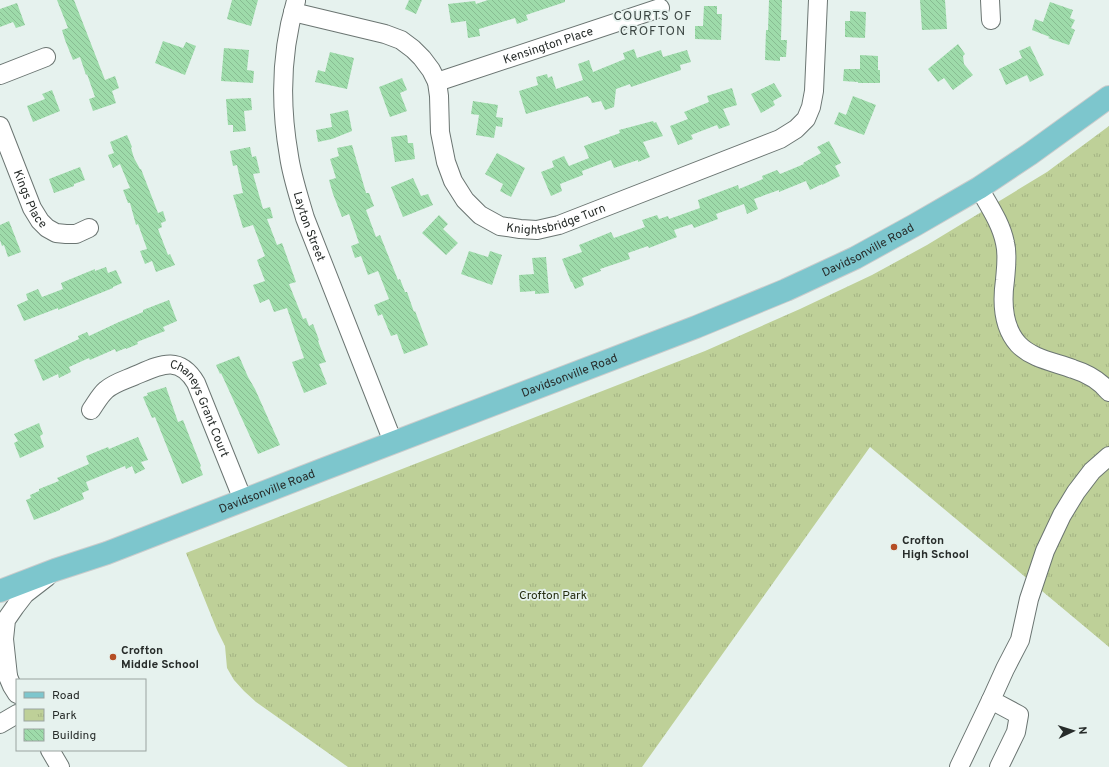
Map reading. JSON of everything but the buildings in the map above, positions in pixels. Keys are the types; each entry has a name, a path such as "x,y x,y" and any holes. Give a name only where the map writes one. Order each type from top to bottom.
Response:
{"main road":[{"name":"Davidsonville Road","path":"0,591 55,570 107,553 688,330 786,290 855,258 979,188 1030,154 1109,97"}],"street":[{"name":"Knightsbridge Turn","path":"294,6 386,34 401,40 413,49 431,70 436,82 439,96 440,132 446,162 453,181 465,200 480,215 500,226 520,230 537,230 559,225 758,148 780,139 796,129 806,119 811,107 814,91 818,0"},
{"path":"990,0 991,20"},
{"name":"Layton Street","path":"294,6 287,41 283,76 285,128 296,189 305,218 393,442"},
{"name":"Kensington Place","path":"436,82 660,8"},
{"path":"0,74 46,57"},
{"name":"Kings Place","path":"0,126 32,208 40,221 47,228 56,233 76,234 89,228"},
{"path":"979,188 1000,226 1006,244 1007,260 1003,301 1006,320 1018,344 1029,353 1075,369 1091,377 1109,392"},
{"name":"Chaneys Grant Court","path":"92,410 105,390 154,367 170,364 184,369 191,374 196,383 243,500"},
{"path":"959,767 1020,640 1029,599 1045,551 1062,515 1076,492 1092,471 1109,456"},
{"path":"8,676 4,639 6,620 25,594 55,570"},
{"path":"0,656 16,692"},
{"path":"991,700 1019,715 1016,732 999,767"},
{"path":"0,724 16,715"},
{"path":"51,751 60,767"}],"green space":[{"name":"Crofton Park","path":"1109,126 1109,647 870,447 642,767 348,767 256,702 234,680 227,668 225,646 186,553 705,351 800,309 872,275 927,245 1047,172"}],"place":[{"name":"Crofton High School","path":"894,547"},
{"name":"Crofton Middle School","path":"113,657"}],"district":[{"name":"COURTS OF CROFTON","path":"653,22"}]}
